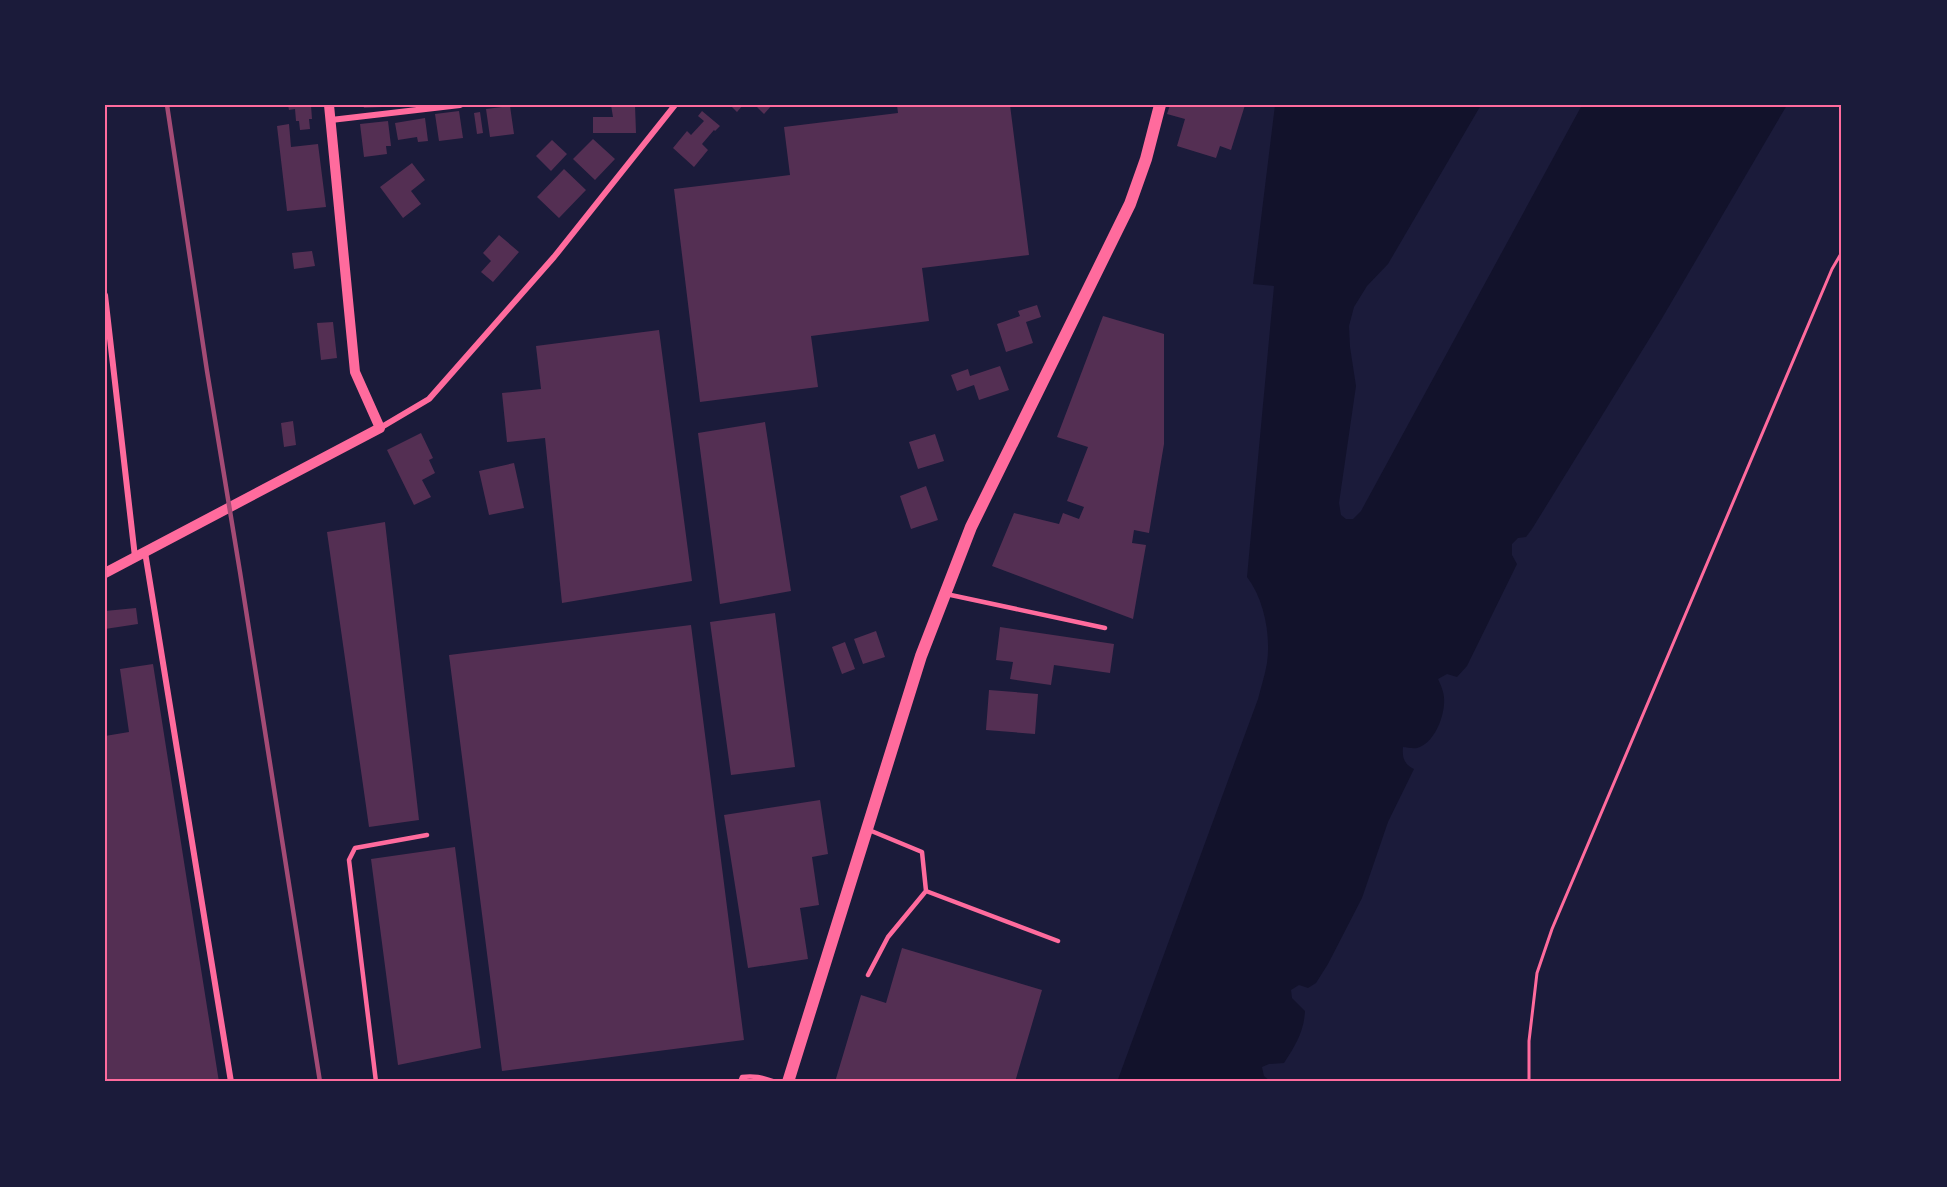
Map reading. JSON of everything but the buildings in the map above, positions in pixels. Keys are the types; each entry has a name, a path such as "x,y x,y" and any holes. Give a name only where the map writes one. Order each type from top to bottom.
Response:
{"main road":[{"path":"788,1082 921,656 944,594 971,527 1131,204 1160,105"}],"street":[{"path":"329,105 355,372 380,428"},
{"path":"331,120 460,105"},
{"path":"105,573 380,428 429,399 554,257 672,106"},
{"path":"105,295 140,555 231,1082"}],"lane":[{"path":"944,594 1105,628"},
{"path":"866,829 922,852 926,891 888,938 868,975"},
{"path":"376,1082 349,860 355,848 427,835"},
{"path":"926,891 1058,941"},
{"path":"740,1082 742,1077 759,1076 776,1082"}],"path":[{"path":"1529,1082 1529,1041 1537,974 1552,929 1832,268 1842,252"}],"shaded area":[{"path":"1275,105 1481,105 1388,264 1367,286 1354,307 1349,326 1356,386 1339,503 1341,515 1346,519 1353,519 1361,511 1582,105 1787,105 1661,320 1532,529 1526,537 1518,538 1512,544 1512,555 1517,564 1467,666 1457,677 1447,674 1438,679 1444,699 1439,724 1430,740 1424,745 1417,748 1403,747 1404,760 1414,769 1388,822 1362,898 1328,964 1316,983 1308,988 1299,985 1291,990 1292,998 1305,1011 1303,1026 1284,1063 1262,1067 1264,1076 1271,1082 1117,1082 1258,699 1267,663 1268,641 1265,618 1258,596 1247,577 1274,286 1253,284"}],"railway":[{"path":"167,105 320,1082"}]}
